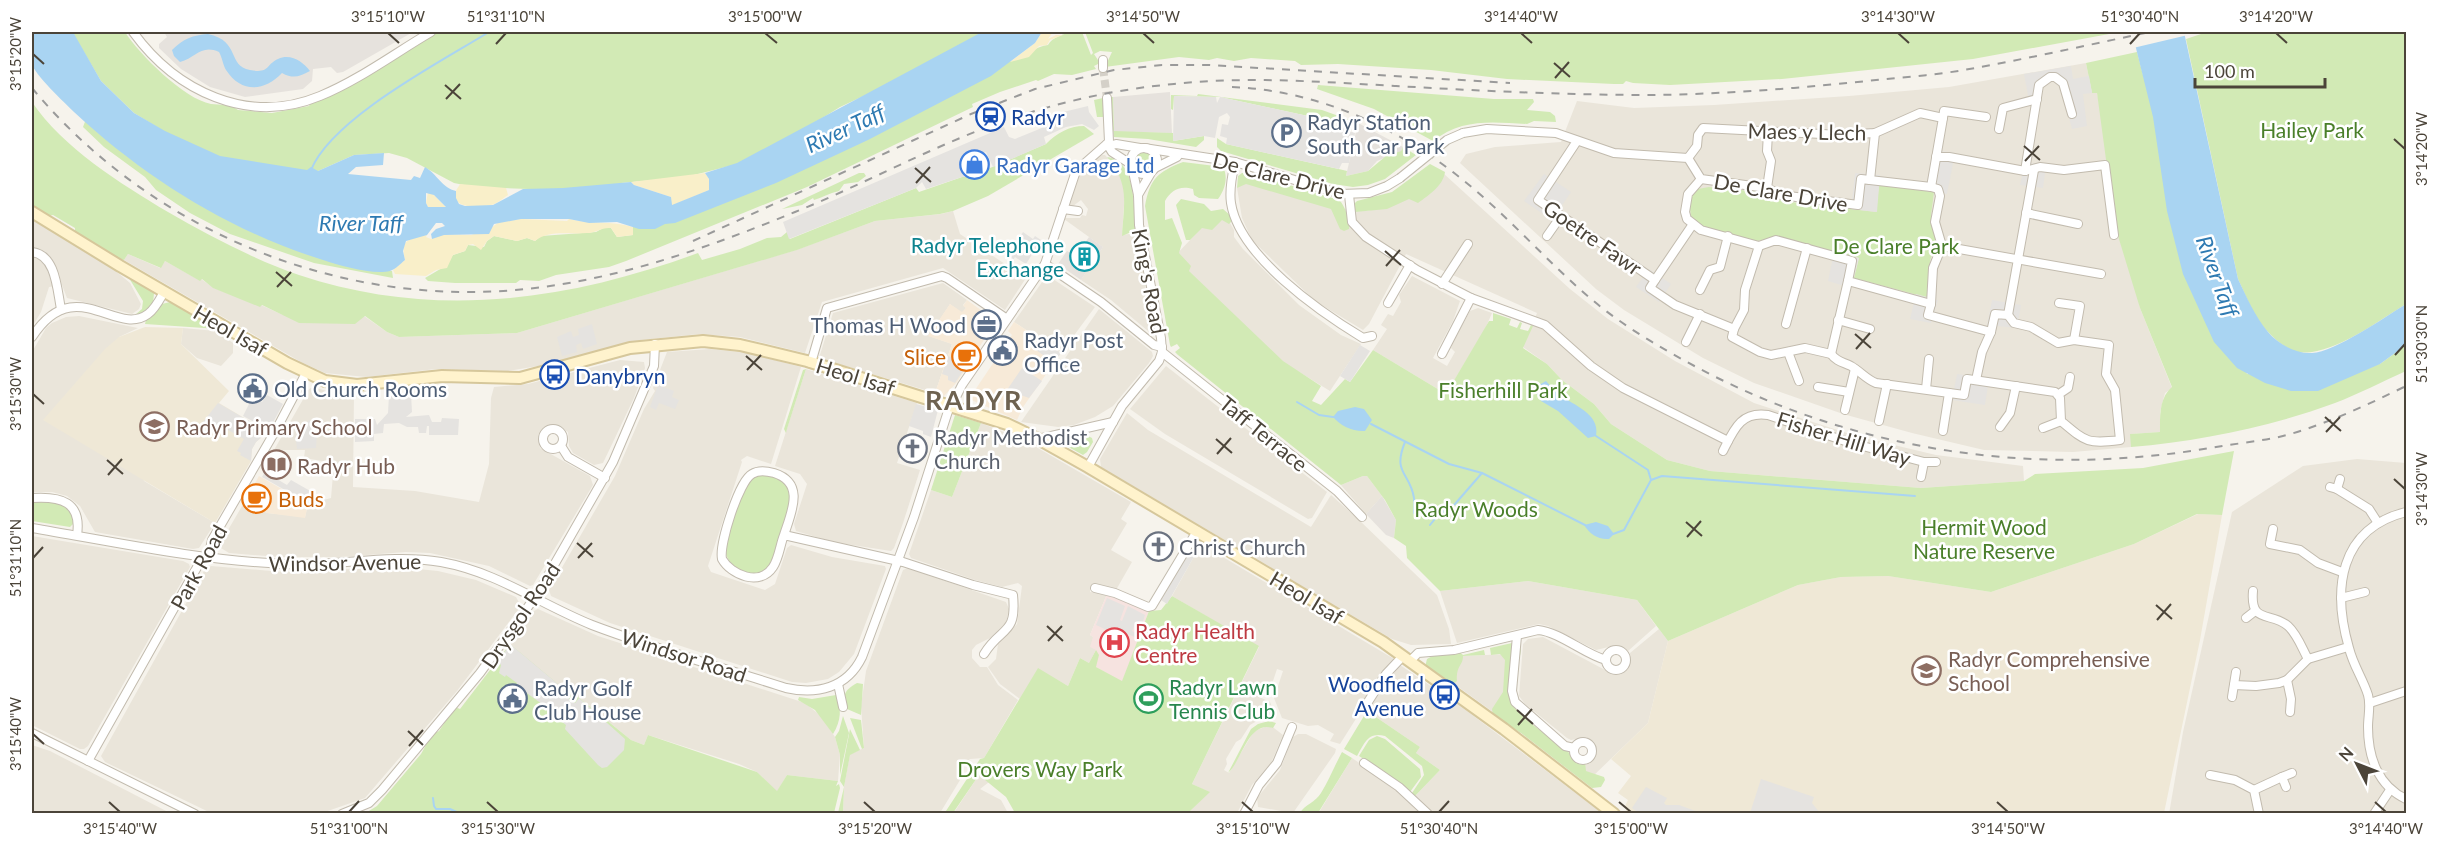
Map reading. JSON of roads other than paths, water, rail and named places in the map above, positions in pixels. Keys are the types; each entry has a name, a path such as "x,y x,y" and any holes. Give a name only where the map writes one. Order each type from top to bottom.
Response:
{"main road":[{"name":"Heol Isaf","path":"32,212 164,292 306,373 325,381 357,385 442,376 520,378 630,348 696,341 727,343 811,363 1006,424 1088,467 1407,658 1614,813"}],"street":[{"path":"133,32 161,65 195,89 227,102 272,107 296,104 322,95 431,32"},
{"path":"2025,171 2039,85 2044,80 2050,77 2060,78 2072,114"},
{"path":"843,707 838,684 859,664 951,405 962,385 1044,264 1076,171 1108,145 1110,135 1107,98"},
{"path":"1999,129 2004,108 2037,99"},
{"name":"Maes y Llech","path":"1688,158 1698,147 1698,135 1704,128 1841,135 1875,133 1920,113 1943,118 1944,111 1986,117"},
{"path":"1943,118 1931,187 1938,189 1940,196 1935,222 1942,246 1933,268 1931,304 1928,315 1991,332"},
{"name":"De Clare Drive","path":"1108,145 1177,151 1234,162 1349,195 1377,190 1401,178 1447,140 1463,133 1487,129 1561,134 1614,153 1688,158 1701,178 1767,188 1781,195 1858,205 1862,179 1931,187"},
{"path":"1767,188 1771,161 1767,151 1768,133"},
{"path":"1870,180 1875,133"},
{"name":"Goetre Fawr","path":"1577,141 1538,201 1655,280 1650,288 1675,305 1734,328 1732,337 1760,352 1771,355 1804,348 1831,354 1836,361 1855,369 1868,380 1949,393"},
{"path":"1108,145 1112,152 1141,173 1177,158 1179,153"},
{"path":"1132,166 1132,156 1142,148 1155,154 1157,162 1138,195"},
{"path":"1936,157 2025,171 2040,167 2064,171 2105,165 2114,235"},
{"path":"1234,162 1230,201 1236,221 1247,243 1317,309 1363,338 1372,336"},
{"name":"King's Road","path":"1088,467 1122,406 1159,361 1162,350 1139,225 1138,195 1132,166"},
{"path":"2034,170 2008,315 2014,323 2031,327 2058,344 2074,340 2109,345 2106,374 2115,390 2120,440 2093,443 2086,441 2061,421 2059,394"},
{"path":"1701,178 1688,194 1685,203 1687,219 1701,230 1759,246 1776,240 1852,261 1831,354"},
{"path":"1349,195 1350,216 1355,227 1366,237 1442,284 1471,298 1545,326 1591,366 1623,388 1728,441"},
{"path":"1063,209 1078,211"},
{"path":"2026,213 2078,224"},
{"path":"1547,236 1561,216"},
{"path":"1655,280 1692,224"},
{"path":"1700,290 1710,270 1720,267 1728,236"},
{"path":"1442,284 1468,244"},
{"path":"1734,328 1744,310 1745,290 1759,246"},
{"path":"1942,246 2101,274"},
{"path":"1786,324 1807,249"},
{"path":"32,252 38,253 49,261 61,309"},
{"name":"Taff Terrace","path":"1044,264 1101,302 1162,350 1336,491 1362,517"},
{"path":"1388,303 1410,265"},
{"path":"811,363 827,308 942,276 1007,319"},
{"path":"1848,281 1931,304"},
{"path":"32,337 44,320 61,309 82,308 128,318 141,318 152,312 164,292"},
{"path":"1442,354 1471,298"},
{"path":"2059,303 2080,306 2074,340"},
{"path":"1686,342 1700,314"},
{"path":"1976,380 1982,352 1991,332 1995,314 2008,315"},
{"path":"1838,321 1870,329"},
{"name":"Drysgol Road","path":"342,813 369,803 382,790 480,673 535,597 605,478 654,366 655,344"},
{"path":"1788,352 1799,381"},
{"path":"1926,389 1929,359"},
{"path":"1845,410 1855,369"},
{"name":"Park Road","path":"88,761 204,557 209,553 212,540 306,373"},
{"path":"1942,431 1949,393 1964,395 1967,379 2059,394 2068,388 2070,377"},
{"path":"1879,420 1887,384"},
{"path":"2000,427 2010,413 2016,386"},
{"path":"1818,387 1849,392"},
{"name":"Fisher Hill Way","path":"1723,451 1736,426 1756,413 1851,443 1924,462 1936,462"},
{"path":"2043,428 2061,421"},
{"path":"1038,439 1113,422"},
{"path":"561,446 568,457 605,478"},
{"path":"1921,477 1924,462"},
{"path":"761,471 774,473 784,477 792,485 795,500 784,535 774,566 763,575 753,577 733,572 722,559 720,549 741,485 751,474 761,471"},
{"path":"2340,479 2334,488 2369,509 2378,524"},
{"path":"32,498 59,500 75,509 79,521 77,535"},
{"path":"2406,512 2378,524 2353,546 2342,572 2342,598 2348,647 2370,704 2369,743 2373,763 2390,790 2406,799"},
{"name":"Windsor Avenue","path":"32,528 204,557 306,565 398,559 433,561 483,572 535,597"},
{"path":"2273,529 2270,544 2300,550 2318,563 2342,572"},
{"path":"1095,588 1104,589 1148,607 1152,606 1197,531"},
{"path":"784,535 897,561 1013,595 1012,623 984,654"},
{"path":"2253,591 2252,603 2255,611 2260,616 2286,624 2294,632 2308,659"},
{"path":"2342,598 2366,592"},
{"name":"Windsor Road","path":"535,597 594,625 786,688 812,691 838,684"},
{"path":"2246,618 2255,611"},
{"path":"1364,708 1386,674 1407,658 1418,653 1455,650 1544,630 1594,657 1606,660"},
{"path":"1517,636 1512,691 1515,702 1565,746 1574,747"},
{"path":"2234,685 2269,686 2287,680 2308,659 2348,647"},
{"path":"2232,697 2236,672"},
{"path":"2287,680 2291,699 2290,712"},
{"path":"2370,704 2406,691"},
{"path":"1247,813 1259,785 1277,763 1292,727"},
{"path":"32,733 195,813"},
{"path":"1364,763 1399,787 1428,813"},
{"path":"2210,775 2223,772 2245,783 2254,790 2259,813"},
{"path":"2254,790 2292,773"},
{"path":"2282,777 2286,787"},
{"path":"2374,813 2390,790"}],"water":[{"path":"32,32 73,32 101,81 134,113 165,131 220,156 307,170 311,167 318,171 354,155 384,153 383,165 356,167 348,174 411,180 414,176 420,178 425,167 447,187 456,191 459,204 465,206 493,205 523,189 631,182 671,197 672,205 709,190 709,179 705,173 737,163 982,32 1042,32 1035,43 991,76 868,140 776,183 675,223 665,224 655,229 639,229 617,222 589,223 569,219 521,219 494,224 489,234 444,235 432,239 431,234 436,229 445,226 442,223 436,223 427,235 406,241 403,251 405,260 396,268 383,272 348,267 289,248 222,218 159,180 101,136 44,81 32,64","holes":["426,193 434,195 446,207 428,207"]},
{"name":"River Taff","path":"2132,32 2184,32 2238,279 2255,313 2268,332 2282,344 2294,350 2306,353 2322,351 2360,333 2406,304 2406,345 2380,364 2318,391 2291,391 2265,383 2237,368 2214,342 2183,274 2167,211 2153,117"},
{"path":"208,34 225,42 238,64 243,68 261,71 274,61 288,57 304,64 310,71 296,77 282,73 268,84 253,87 239,83 232,78 219,52 203,51 180,62 174,56 172,50 184,40"},
{"path":"1546,381 1556,392 1589,415 1594,421 1596,436 1588,438 1558,411 1541,401 1537,394 1539,385"},
{"path":"1355,407 1364,409 1372,420 1365,431 1348,428 1333,417 1338,411"},
{"path":"1596,522 1608,526 1614,534 1609,539 1601,538 1592,534 1584,525"}],"waterway":[{"path":"311,170 323,150 364,111 390,92 489,32"},
{"path":"1297,402 1319,415 1333,417"},
{"path":"1371,424 1449,464 1482,473 1585,525"},
{"path":"1596,436 1648,470 1651,480 1624,530 1613,534"},
{"path":"1405,442 1400,461 1412,489 1414,513"},
{"path":"1430,525 1438,515 1455,504 1482,473"},
{"path":"1651,480 1662,476 1915,496"},
{"path":"433,798 436,809 450,809 461,814"},
{"path":"469,814 474,812"}],"tunnel":[{"path":"1103,68 1107,98"}],"railway":[{"path":"32,88 82,141 138,186 200,224 265,254 334,276 405,288 477,292 550,286 644,266 795,212 982,129 1050,107 1132,89 1202,82 1257,80 1589,94 1653,95 1737,92 1953,72 2150,32"},
{"path":"693,241 971,114 1035,89 1114,70 1162,65 1210,65 1510,83"},
{"path":"1232,87 1267,90 1301,97 1334,107 1397,135 1427,153 1455,174 1498,210 1590,298 1652,342 1700,369 1761,398 1823,421 1887,439 1952,451 2017,458 2083,460 2150,456 2287,435 2333,419 2406,386"}],"place":[{"name":"Radyr","path":"990,116"},
{"name":"Radyr Station South Car Park","path":"1286,133"},
{"name":"Radyr Garage Ltd","path":"975,164"},
{"name":"Radyr Telephone Exchange","path":"1085,256"},
{"name":"Thomas H Wood","path":"987,324"},
{"name":"Radyr Post Office","path":"1003,351"},
{"name":"Slice","path":"967,356"},
{"name":"Danybryn","path":"554,375"},
{"name":"Old Church Rooms","path":"253,388"},
{"name":"Radyr Primary School","path":"155,426"},
{"name":"Radyr Methodist Church","path":"913,448"},
{"name":"Radyr Hub","path":"276,465"},
{"name":"Buds","path":"257,498"},
{"name":"Christ Church","path":"1158,546"},
{"name":"Radyr Health Centre","path":"1114,642"},
{"name":"Radyr Comprehensive School","path":"1927,670"},
{"name":"Woodfield Avenue","path":"1445,695"},
{"name":"Radyr Lawn Tennis Club","path":"1148,698"},
{"name":"Radyr Golf Club House","path":"513,699"}],"district":[{"name":"RADYR","path":"974,399"}],"park label":[{"name":"Hailey Park","path":"2312,129"},
{"name":"De Clare Park","path":"1896,245"},
{"name":"Fisherhill Park","path":"1503,389"},
{"name":"Radyr Woods","path":"1476,508"},
{"name":"Hermit Wood Nature Reserve","path":"1984,538"},
{"name":"Drovers Way Park","path":"1040,768"}]}
